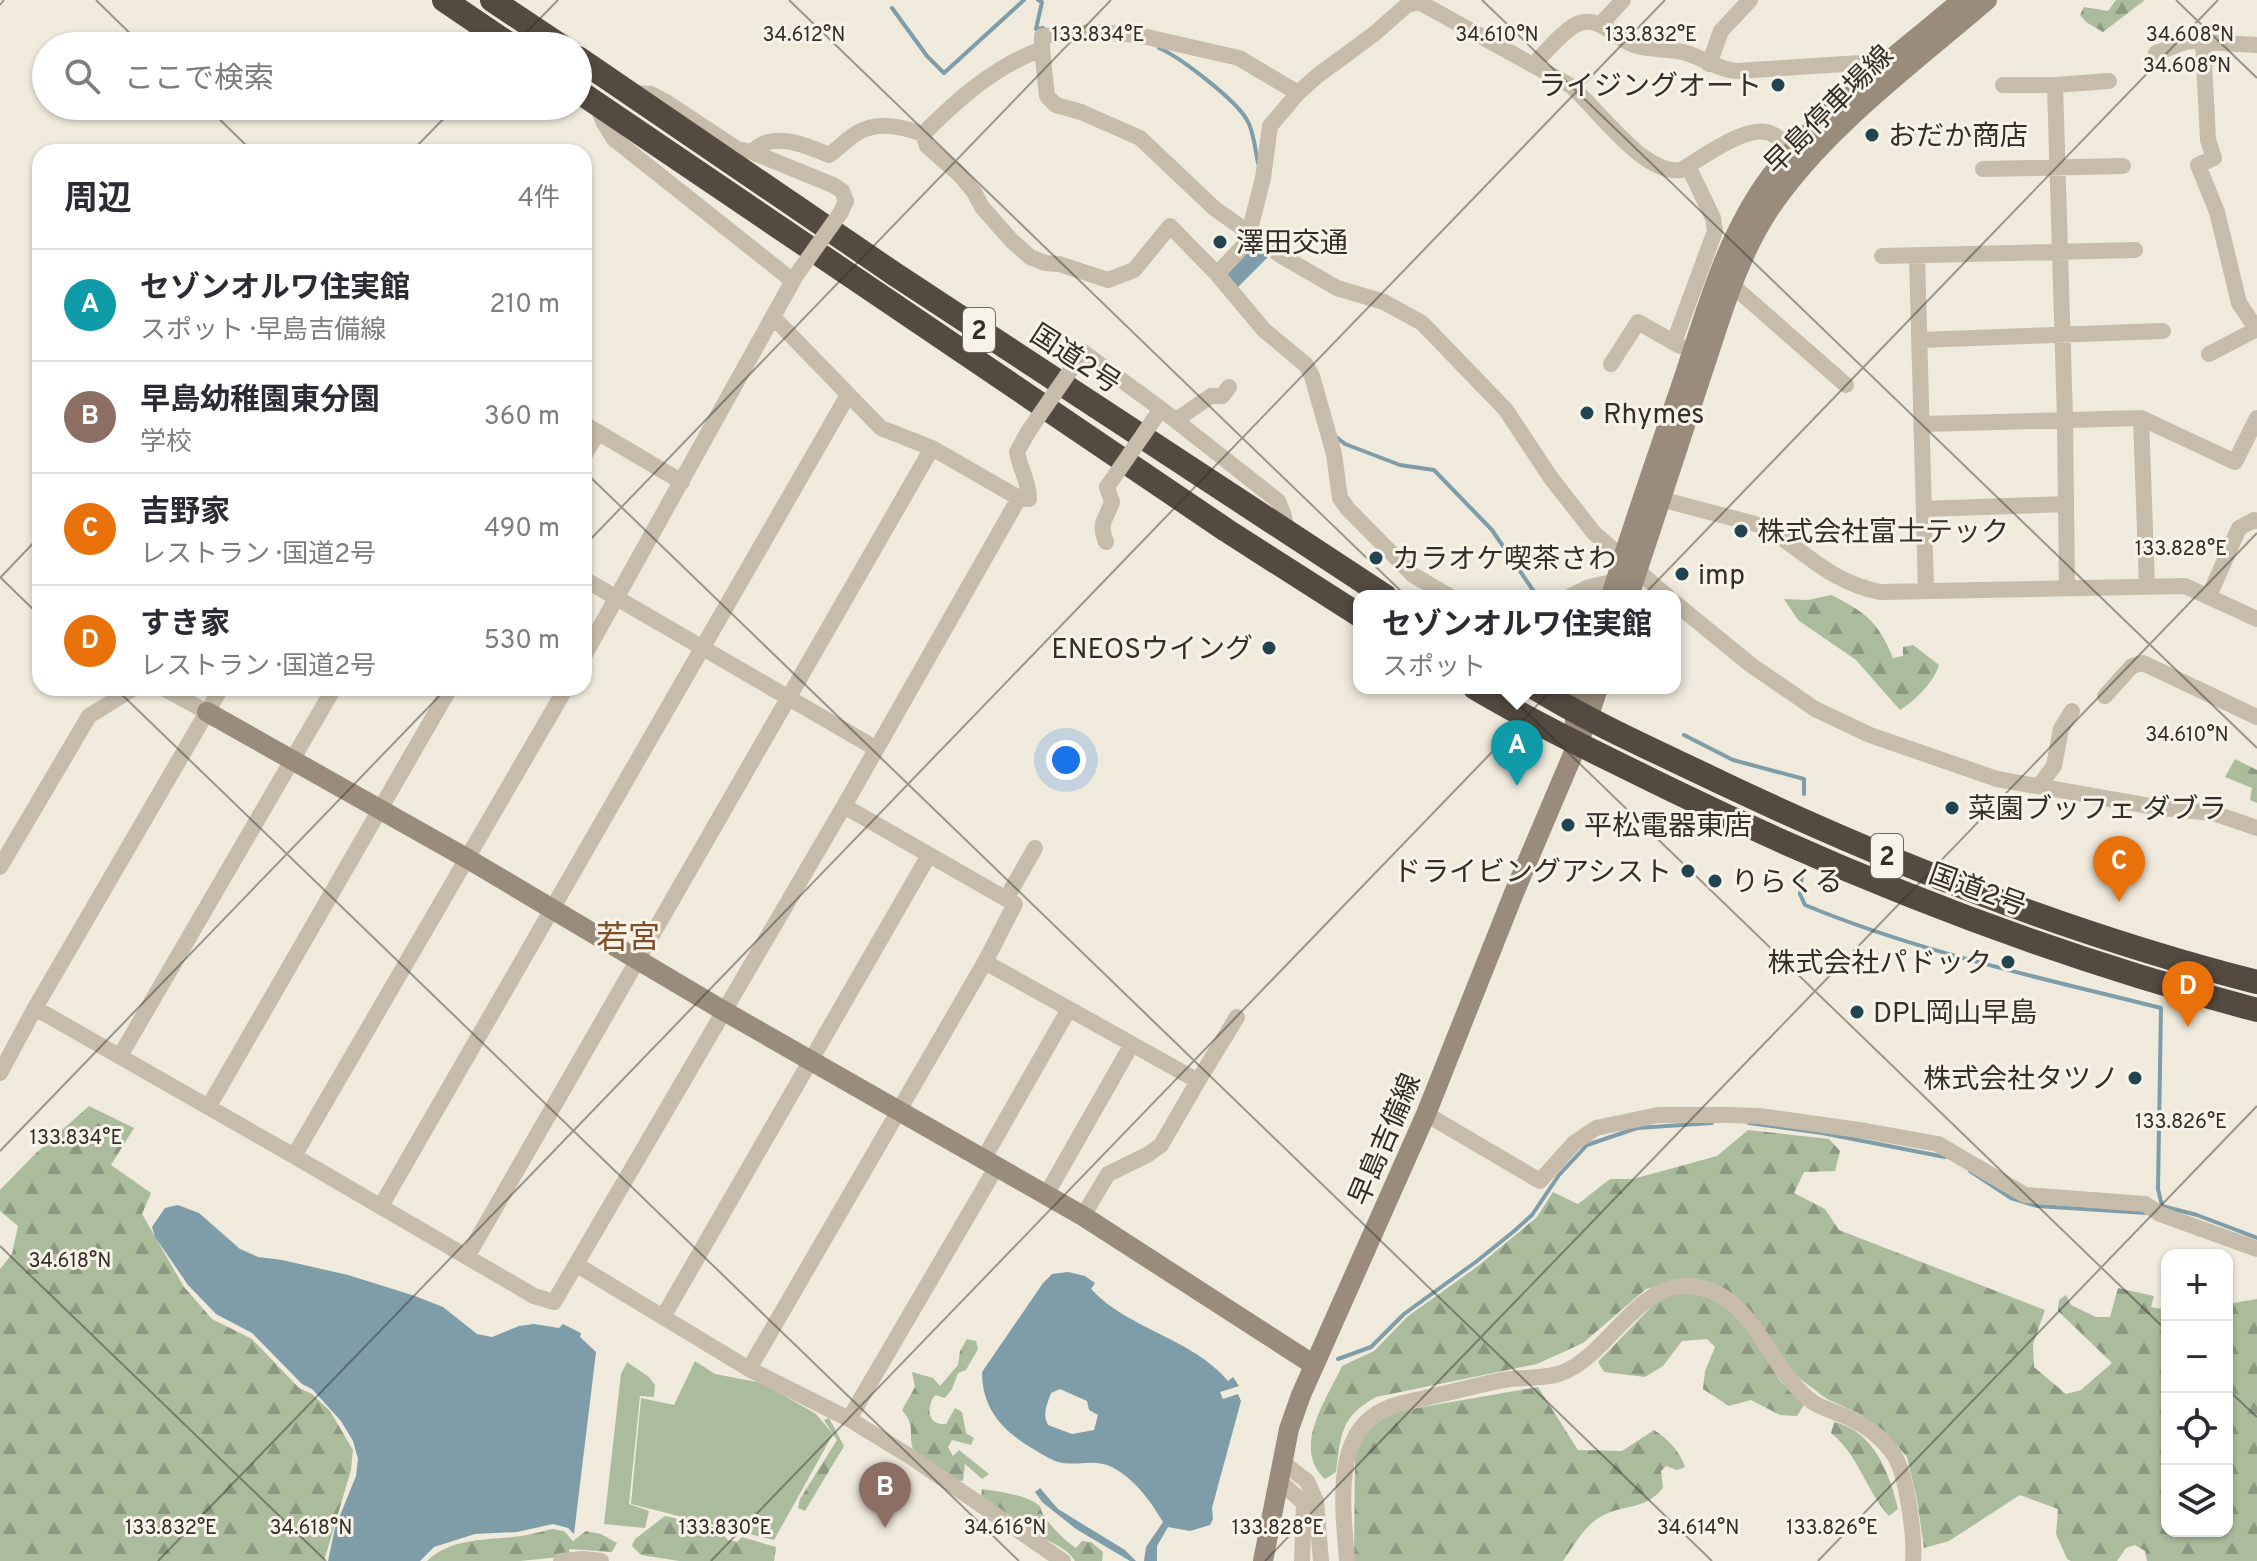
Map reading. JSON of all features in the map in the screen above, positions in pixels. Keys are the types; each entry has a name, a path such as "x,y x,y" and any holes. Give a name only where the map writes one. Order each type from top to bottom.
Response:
{"highway":[{"path":"444,0 491,32"},
{"path":"492,0 540,32"},
{"name":"国道2号","path":"592,68 896,275 1376,590"},
{"name":"国道2号","path":"592,100 1226,530 1353,611"},
{"name":"国道2号","path":"1486,694 1576,743 1764,835 1923,902 2081,959 2257,1010"},
{"name":"国道2号","path":"1545,694 1582,716 1807,823 1951,883 2101,937 2257,982"}],"main road":[{"name":"早島停車場線","path":"1618,590 1732,285 1755,234 1788,184 1962,0"},
{"name":"早島停車場線","path":"1653,497 1692,353 1727,251 1771,177 1828,115 1887,76 1987,0"},
{"path":"1582,694 1582,716"},
{"path":"1582,716 1595,694"},
{"path":"207,712 468,859 724,1011 1083,1216 1314,1365"},
{"name":"早島吉備線","path":"1263,1561 1289,1429 1314,1365 1426,1114 1576,743 1582,716"}],"street":[{"path":"1600,25 1623,0"},
{"path":"1709,64 1721,31 1750,0"},
{"path":"1217,274 1253,236 1270,126 1298,93 1407,5 1419,2 1432,2 1440,13 1571,86 1590,102 1627,144 1670,171 1688,166 1755,130 1776,135 1792,153"},
{"path":"1534,64 1579,23 1600,25 1636,46 1679,51 1721,70 1861,63 1887,76"},
{"path":"1298,93 1239,58 1138,35 1066,32 1042,36 1047,96 1056,105 1081,112 1140,138 1214,208 1253,236 1337,288 1384,302 1422,323 1506,410 1559,489 1594,533 1660,590"},
{"path":"2156,53 2188,41 2257,45"},
{"path":"2203,42 2208,140 2214,158 2198,165 2217,212 2239,303 2257,330 2209,354"},
{"path":"923,134 963,95 1022,56 1042,49"},
{"path":"2003,85 2109,81"},
{"path":"2055,85 2067,588"},
{"path":"592,642 794,279 846,201 842,191 833,185 752,152 737,149 651,94 629,93"},
{"path":"592,105 614,139 794,279"},
{"path":"752,152 759,144 778,139 829,155 853,135 875,126 923,134"},
{"path":"923,134 927,146 959,174 982,207 1030,257 1108,280 1134,270 1170,226 1217,274 1264,330 1306,365 1312,376 1334,454 1340,498 1413,575 1439,590"},
{"path":"1674,342 1715,231 1713,218 1688,166"},
{"path":"1983,169 2123,166"},
{"path":"1882,256 2135,250"},
{"path":"1917,255 1926,591"},
{"path":"1732,285 1846,385"},
{"path":"773,317 881,428 932,448 1019,498 1029,499 1027,478 1017,452 1083,352 1176,420 1278,501 1286,531"},
{"path":"1611,364 1638,322 1692,353"},
{"path":"1920,340 2163,331"},
{"path":"1176,420 1211,396 1222,396 1229,387"},
{"path":"381,1206 848,395"},
{"path":"1106,542 1101,530 1102,522 1112,502 1107,487 1161,409"},
{"path":"1923,424 2141,418 2235,462 2257,420"},
{"path":"2141,418 2147,586"},
{"path":"592,429 682,482"},
{"path":"467,1257 932,448"},
{"path":"1653,497 1759,525 1774,532 1819,568 1860,588 1880,592 2185,586 2257,619"},
{"path":"35,1008 534,1296 554,1302 844,806 1019,498"},
{"path":"1924,509 2066,504"},
{"path":"2209,596 2239,528 2257,521"},
{"path":"592,584 875,748"},
{"path":"1583,590 1589,587 1611,590"},
{"path":"1681,608 1751,665 1815,709 1870,735 1997,779 2161,808 2213,813 2257,828"},
{"path":"2105,696 2132,666 2143,663 2257,717"},
{"path":"0,867 89,716 121,696"},
{"path":"180,696 207,712"},
{"path":"0,1073 216,696"},
{"path":"120,1056 329,696"},
{"path":"209,1106 445,696"},
{"path":"294,1156 561,696"},
{"path":"2039,786 2054,766 2061,729 2072,711"},
{"path":"749,1369 985,962 1015,904 844,806"},
{"path":"1006,899 1035,848"},
{"path":"663,1317 929,855"},
{"path":"985,962 1198,1081"},
{"path":"849,1419 990,1162 1069,1009"},
{"path":"1083,1216 1108,1174 1161,1145 1237,1017"},
{"path":"1046,1195 1132,1044"},
{"path":"1426,1114 1540,1181 1574,1143 1596,1128 1658,1115 1759,1116 1866,1131 1938,1144 2025,1195 2145,1204 2257,1249"},
{"path":"577,1265 749,1369 849,1419 911,1457 1063,1561"},
{"path":"1347,1561 1346,1460 1356,1433 1366,1421 1396,1405 1510,1379 1539,1378 1563,1372 1591,1356 1650,1297 1668,1288 1686,1286 1704,1288 1724,1296 1743,1312 1785,1375 1815,1404 1854,1419 1879,1436 1896,1458 1912,1521 1913,1561"},
{"path":"1280,1471 1304,1503 1302,1561"},
{"path":"1280,1471 1307,1481 1316,1501 1321,1561"},
{"path":"561,1561 601,1561"}],"green space":[{"path":"2116,0 2145,0 2103,32 2080,15 2084,7 2108,11"},
{"path":"1831,595 1853,607 1876,626 1893,658 1903,656 1903,647 1913,645 1939,665 1923,690 1900,710 1856,660 1798,620 1784,599 1808,600"},
{"path":"2235,759 2257,770 2257,803 2250,800 2252,788 2225,777"},
{"path":"89,1106 134,1128 111,1165 151,1193 142,1214 184,1287 212,1319 252,1339 299,1388 312,1394 330,1411 353,1450 351,1470 324,1561 0,1561 0,1269 12,1254 18,1226 0,1211 0,1190"},
{"path":"1748,1130 1829,1139 1840,1151 1835,1171 1804,1172 1794,1193 1825,1209 1839,1230 2045,1310 2033,1344 2034,1367 2066,1394 2081,1390 2112,1363 2058,1311 2059,1300 2066,1295 2071,1305 2096,1317 2110,1317 2118,1288 2154,1296 2151,1307 2161,1309 2161,1537 2233,1537 2233,1303 2257,1299 2257,1561 2147,1561 2145,1551 2135,1545 2126,1548 2117,1561 2071,1561 2067,1559 2056,1534 2058,1509 2020,1495 1949,1541 1924,1548 1907,1457 1885,1432 1858,1413 1827,1399 1791,1372 1749,1311 1734,1295 1716,1284 1690,1278 1646,1289 1583,1343 1537,1364 1376,1397 1355,1412 1344,1428 1336,1472 1325,1479 1315,1467 1311,1438 1315,1423 1342,1366 1374,1351 1407,1317 1478,1266 1537,1217 1553,1192 1578,1204 1610,1179 1633,1179 1717,1156"},
{"path":"1674,1292 1696,1293 1723,1302 1740,1318 1781,1382 1804,1405 1797,1416 1780,1415 1751,1400 1729,1406 1703,1389 1705,1371 1715,1347 1707,1339 1682,1341 1663,1366 1645,1377 1604,1372 1598,1362 1654,1304"},
{"path":"967,1339 976,1341 978,1349 966,1370 958,1373 945,1398 935,1395 930,1410 932,1419 940,1424 946,1424 955,1408 962,1412 966,1433 974,1438 971,1445 952,1440 948,1447 953,1456 959,1450 989,1474 982,1479 965,1464 963,1481 942,1473 919,1457 912,1446 910,1424 902,1410 915,1387 912,1372 933,1378 940,1386 958,1365 960,1351"},
{"path":"695,1361 715,1374 762,1383 816,1414 833,1434 774,1540 631,1504 641,1398 674,1405"},
{"path":"627,1362 655,1385 654,1397 640,1396 629,1504 649,1511 645,1528 604,1524 621,1374"},
{"path":"1538,1387 1578,1450 1622,1451 1654,1430 1673,1446 1685,1467 1677,1470 1666,1466 1661,1471 1663,1488 1655,1496 1594,1521 1563,1561 1354,1561 1355,1459 1364,1437 1374,1426 1394,1412"},
{"path":"829,1418 844,1446 805,1511 798,1508 800,1499 837,1440 824,1420"},
{"path":"1834,1422 1860,1434 1878,1456 1898,1509 1889,1516 1849,1452 1831,1433"},
{"path":"982,1489 1012,1494 1034,1502 1066,1540 1076,1548 1082,1541 1091,1542 1103,1552 1102,1561 1075,1561 1062,1548 1033,1533 981,1497"},
{"path":"665,1516 717,1528 728,1540 737,1542 742,1537 776,1547 774,1561 679,1561 641,1555 632,1546 635,1539"},
{"path":"552,1529 564,1531 573,1541 586,1531 601,1534 617,1543 612,1552 569,1549 570,1556 520,1561 427,1561 456,1545"}],"water":[{"path":"1252,246 1269,256 1236,289 1228,281 1228,269"},
{"path":"178,1205 199,1213 240,1249 258,1257 348,1275 415,1296 443,1307 477,1334 492,1337 519,1326 534,1324 559,1328 563,1324 581,1333 580,1337 596,1352 574,1534 568,1528 553,1524 517,1532 475,1534 434,1547 420,1561 328,1561 335,1528 356,1476 358,1459 353,1441 341,1421 312,1389 302,1384 252,1333 216,1314 188,1285 155,1237 152,1227 165,1208"},
{"path":"1068,1272 1085,1276 1095,1283 1091,1289 1106,1303 1197,1354 1228,1381 1233,1377 1239,1386 1220,1392 1223,1399 1238,1394 1241,1401 1212,1508 1213,1519 1210,1525 1190,1531 1168,1527 1157,1546 1157,1561 1144,1561 1146,1547 1163,1522 1132,1482 1107,1465 1063,1463 1045,1456 1014,1436 997,1418 986,1398 982,1372 1052,1274","holes":["1060,1389 1087,1401 1089,1410 1098,1415 1094,1430 1072,1434 1048,1425 1045,1413 1051,1393"]},
{"path":"1040,1488 1058,1509 1125,1550 1136,1561 1130,1561 1076,1529 1042,1502 1035,1492"}],"waterway":[{"path":"892,8 927,56 944,73 1024,0"},
{"path":"1038,0 1042,2 1036,29 1043,28"},
{"path":"1159,48 1207,80 1241,112 1251,130 1258,163"},
{"path":"1335,436 1345,444 1400,465 1434,470 1492,530 1533,590"},
{"path":"1684,735 1733,760 1804,779 1804,794"},
{"path":"1802,874 1800,894 1805,905 1848,922 1981,963 2161,1008 2158,1189 2162,1206 2197,1215 2257,1238"},
{"path":"1338,1359 1371,1347 1404,1314 1513,1232 1532,1215 1559,1175 1587,1145 1637,1128 1712,1123"},
{"path":"1749,1123 1822,1133 1945,1157"},
{"path":"1970,1171 2011,1198 2037,1206 2147,1213"}],"place":[{"name":"ライジングオート","path":"1778,85"},
{"name":"おだか商店","path":"1872,135"},
{"name":"澤田交通","path":"1220,242"},
{"name":"Rhymes","path":"1587,413"},
{"name":"株式会社富士テック","path":"1741,531"},
{"name":"カラオケ喫茶さわ","path":"1376,558"},
{"name":"imp","path":"1682,574"},
{"name":"ENEOSウイング","path":"1269,648"},
{"name":"セゾンオルワ住実館","path":"1517,786"},
{"name":"菜園ブッフェ ダブラ","path":"1952,808"},
{"name":"平松電器東店","path":"1568,825"},
{"name":"ドライビングアシスト","path":"1688,871"},
{"name":"りらくる","path":"1715,881"},
{"name":"吉野家","path":"2119,902"},
{"name":"株式会社パドック","path":"2008,962"},
{"name":"DPL岡山早島","path":"1857,1012"},
{"name":"すき家","path":"2188,1027"},
{"name":"株式会社タツノ","path":"2135,1078"},
{"name":"早島幼稚園東分園","path":"885,1528"}],"district":[{"name":"若宮","path":"628,937"}]}
